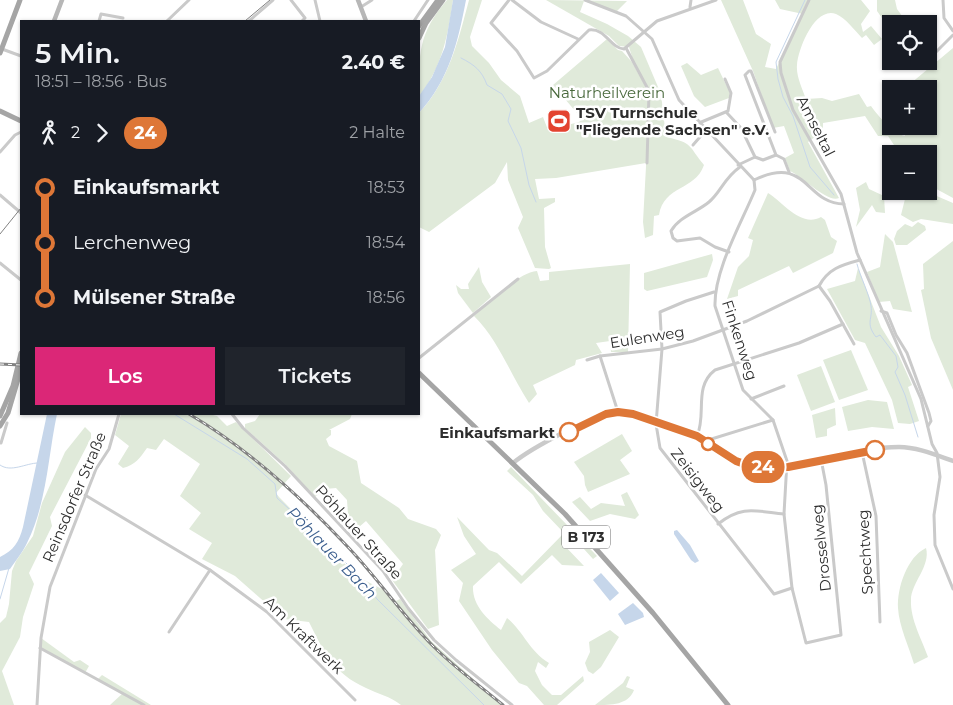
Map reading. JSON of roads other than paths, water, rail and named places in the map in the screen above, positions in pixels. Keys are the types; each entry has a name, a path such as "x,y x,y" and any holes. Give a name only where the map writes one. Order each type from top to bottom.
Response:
{"main road":[{"path":"1,51 20,0"},
{"path":"54,20 62,0"},
{"path":"358,0 366,20"},
{"path":"420,25 441,1"},
{"path":"420,36 441,1"},
{"path":"0,113 20,123"},
{"path":"0,416 13,386 20,357"},
{"path":"0,426 8,413 20,372"},
{"name":"B 173","path":"420,374 565,514 647,606 728,705"}],"street":[{"path":"168,20 189,0"},
{"path":"250,20 273,0"},
{"path":"291,0 305,18 303,20"},
{"path":"315,0 320,20"},
{"path":"361,7 372,0"},
{"path":"415,20 428,0"},
{"path":"578,39 541,22 510,0 491,23 517,51 534,78 547,71 584,33 594,30 607,36 618,48 626,48 657,21 690,7 716,0"},
{"path":"585,0 626,16 652,39 679,100 754,180 770,173 789,173 811,186 825,199 836,204 844,204"},
{"path":"690,7 691,0"},
{"name":"Amseltal","path":"809,0 780,62 781,73 793,110 841,194 852,240 883,311"},
{"path":"943,0 944,18 953,31"},
{"path":"99,20 101,14 123,18"},
{"path":"937,51 953,35"},
{"path":"626,48 649,91 647,163"},
{"path":"1,51 20,56"},
{"path":"774,132 758,86 751,71 748,71 745,75 776,155"},
{"path":"725,79 731,93 726,113"},
{"path":"699,123 726,113"},
{"path":"726,113 741,128 755,157 763,160 776,155 784,158 789,173"},
{"path":"693,145 706,130"},
{"path":"0,152 15,135 20,132"},
{"path":"729,252 715,247 700,238 677,241 673,238 672,231 677,224 710,201 724,181 739,166 755,157"},
{"name":"Finkenweg","path":"754,180 755,190 714,292 714,306 724,330 743,390 773,420 788,467 784,514 792,588 806,643 841,635"},
{"path":"0,195 20,212"},
{"path":"854,344 819,286 824,275 832,269 860,260"},
{"path":"0,263 20,279"},
{"path":"420,357 518,279"},
{"name":"Eulenweg","path":"587,360 600,356 662,349 724,330 819,286"},
{"name":"Zeisigweg","path":"714,292 660,312 662,349 656,421 660,448 774,594 792,588"},
{"path":"883,304 883,311 921,399 938,457 940,477 934,515 934,536 937,552 953,589"},
{"path":"697,436 704,381 716,370 799,343 843,324"},
{"path":"600,356 618,412"},
{"path":"752,399 784,386"},
{"path":"513,463 590,421 606,414 618,412 656,421 697,436 724,455 747,465 788,467 821,459 900,447 917,449 953,461"},
{"name":"Reinsdorfer Straße","path":"37,705 40,648 50,587 96,469 109,449 119,415"},
{"name":"Pöhlauer Straße","path":"233,415 243,428 285,466 383,571 408,608 434,640 512,705"},
{"path":"704,441 708,438 721,437 773,420"},
{"path":"0,443 7,423"},
{"name":"Spechtweg","path":"862,452 876,516 880,622"},
{"name":"Drosselweg","path":"821,459 826,485 841,635"},
{"name":"Am Kraftwerk","path":"85,495 210,570 267,612 356,700"},
{"path":"718,524 732,513 750,510 784,514"},
{"path":"169,632 210,570"},
{"path":"40,648 144,705"}],"water":[{"path":"453,0 466,0 460,31 451,60 438,87 420,112 420,95 432,77 445,47"},
{"path":"47,415 57,415 43,496 34,528 27,543 10,569 0,571 0,557 18,541 23,527"},
{"path":"677,530 690,545 699,561 695,563 691,560 674,534 674,531"},
{"path":"601,573 619,593 610,601 593,580"},
{"path":"633,603 643,613 644,617 625,625 618,614"}],"waterway":[{"path":"805,0 776,62 778,79 810,167 834,195"},
{"path":"461,58 477,69 487,85 502,94 511,109 508,121 521,148 529,185 536,202"},
{"path":"857,264 870,302 871,328 876,337 880,335 896,356 898,367 895,372 905,395 918,437"},
{"name":"Pöhlauer Bach","path":"176,415 247,459 275,484 277,498 322,539 358,575 377,599 484,705"},
{"path":"0,465 14,468 38,463"},
{"path":"0,599 9,568"}],"tram line":[{"path":"246,20 270,0"},
{"path":"0,234 20,209"}],"railway":[{"path":"0,364 20,365"},
{"path":"191,415 211,427 252,457 291,491 357,557 433,646 503,705"}],"place":[{"name":"TSV Turnschule \"Fliegende Sachsen\" e.V.","path":"559,121"},
{"name":"Einkaufsmarkt","path":"569,432"}],"park label":[{"name":"Naturheilverein","path":"607,92"}]}
